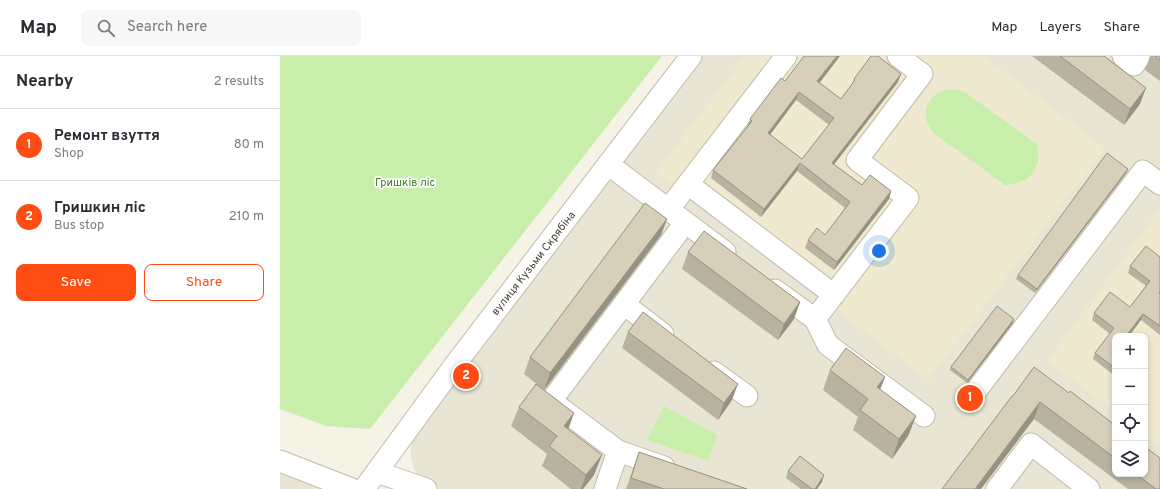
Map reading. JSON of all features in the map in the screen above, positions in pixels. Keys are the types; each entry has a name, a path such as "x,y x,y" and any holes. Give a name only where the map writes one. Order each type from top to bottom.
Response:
{"street":[{"name":"вулиця Кузьми Скрябіна","path":"364,489 462,356 691,56"},
{"path":"668,210 786,56"},
{"path":"815,320 908,198 857,160 922,74 898,56"},
{"path":"1123,56 1134,64 1140,56"},
{"path":"609,165 741,264"},
{"path":"976,391 1143,171 1160,184"},
{"path":"688,184 834,295"},
{"path":"682,473 618,452 551,401 685,223"},
{"path":"760,278 815,320 828,345 924,416"},
{"path":"624,304 679,346"},
{"path":"698,360 747,396"},
{"path":"397,444 398,456 407,475 414,484 422,488"},
{"path":"997,489 1032,444 1089,489"},
{"path":"605,489 618,452"},
{"path":"280,461 352,489"},
{"path":"377,472 422,488"}],"shaded area":[{"path":"700,56 1160,56 1160,489 437,489 417,477 411,459 411,444 417,433"},
{"path":"745,56 984,56 1105,148 928,380 656,173"},
{"path":"1160,209 1160,446 1148,436 1148,333 1112,333 1112,410 1047,361"},
{"path":"280,454 377,489 280,489"}],"green space":[{"name":"Гришків ліс","path":"280,56 662,56 370,429 326,426 280,409"},
{"path":"948,89 959,90 966,93 1037,144 1038,160 1033,173 1028,178 1021,182 1005,185 935,134 927,120 926,107 934,96"},
{"path":"664,406 717,435 708,461 647,440"}],"building":[{"path":"804,56 837,56 817,81 841,99 871,56 878,56 901,74 832,163 862,185 870,175 891,191 837,262 808,240 817,228 825,235 850,202 800,163 764,209 713,170 752,121 750,119 781,78 785,81","holes":["799,92 834,118 802,159 768,133"]},
{"path":"1060,56 1104,56 1146,88 1130,109"},
{"path":"1107,153 1128,169 1037,289 1018,275"},
{"path":"645,203 667,219 550,373 530,357"},
{"path":"704,231 800,302 784,324 688,252"},
{"path":"1146,246 1160,257 1160,326 1143,314 1128,333 1112,333 1112,366 1095,353 1114,328 1094,313 1110,292 1130,307 1150,281 1130,266"},
{"path":"997,306 1014,319 968,380 951,367"},
{"path":"643,312 738,384 724,403 628,332"},
{"path":"846,348 885,377 877,387 916,416 899,439 860,410 868,399 830,370"},
{"path":"1034,367 1069,393 1070,391 1112,423 1112,456 1040,402 975,489 942,489 1012,396"},
{"path":"536,384 574,413 564,426 602,455 586,475 549,446 557,436 519,407"},
{"path":"1148,449 1160,458 1160,489 1156,489 1140,477 1148,477"},
{"path":"639,452 747,489 664,489 631,478"},
{"path":"800,456 824,475 815,489 812,489 788,471"}],"place":[{"name":"Гришкин ліс","path":"466,376"},
{"name":"Ремонт взуття","path":"970,398"}]}
